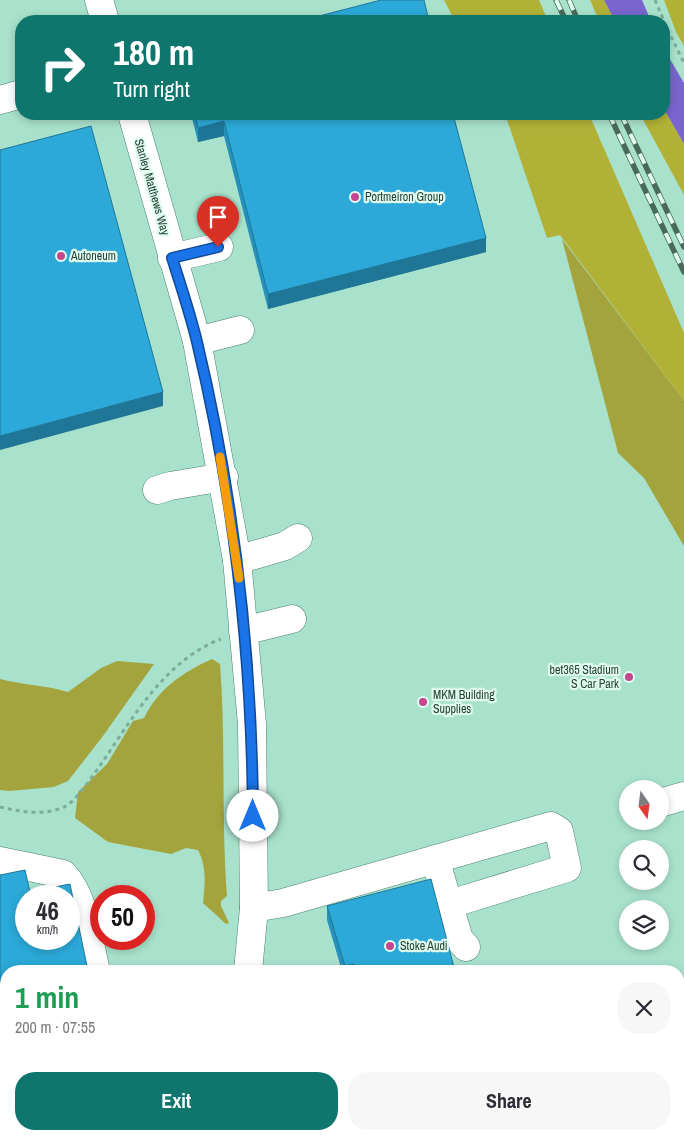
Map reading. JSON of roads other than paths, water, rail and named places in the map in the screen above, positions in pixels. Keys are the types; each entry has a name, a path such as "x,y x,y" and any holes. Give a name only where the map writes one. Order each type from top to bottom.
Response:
{"main road":[{"path":"99,0 103,15"},
{"path":"0,100 15,96"},
{"name":"Stanley Matthews Way","path":"134,120 197,341 238,560 252,724 254,908 249,965"},
{"path":"172,258 218,247"},
{"path":"197,341 240,330"},
{"path":"156,490 170,486 224,478"},
{"path":"238,560 285,546 298,538"},
{"path":"243,631 292,619"},
{"path":"254,908 284,903 551,826 560,831 566,868 450,904"},
{"path":"435,858 459,939 466,947"},
{"path":"0,861 63,874 70,881 79,899 95,965"},
{"path":"236,1140 252,1140"}],"railway":[{"path":"556,0 563,15"},
{"path":"569,0 575,15"},
{"path":"612,120 684,272"},
{"path":"624,120 684,247"}],"place":[{"name":"Portmeiron Group","path":"355,197"},
{"name":"Autoneum","path":"61,256"},
{"name":"bet365 Stadium S Car Park","path":"629,677"},
{"name":"MKM Building Supplies","path":"423,702"},
{"name":"Stoke Audi","path":"390,946"}]}
